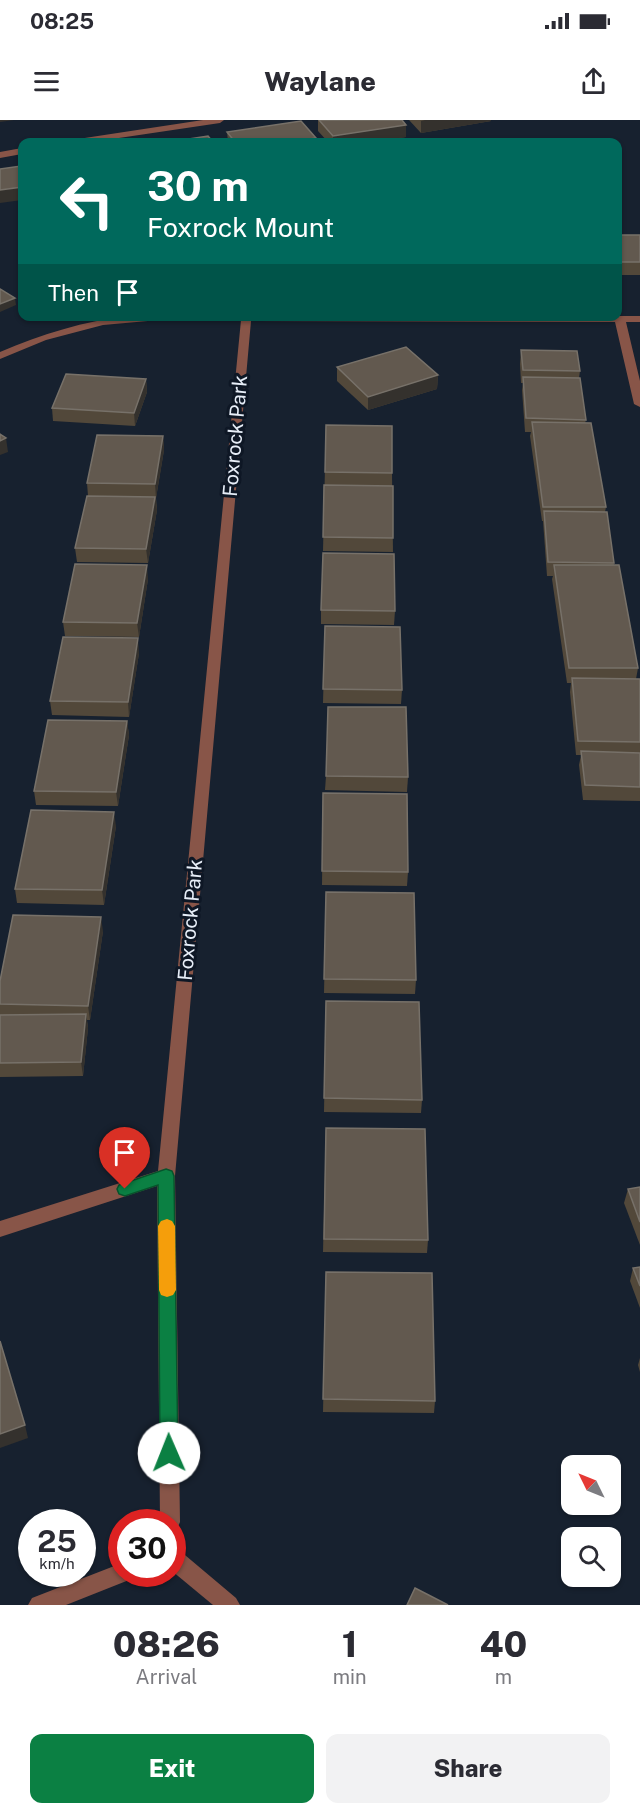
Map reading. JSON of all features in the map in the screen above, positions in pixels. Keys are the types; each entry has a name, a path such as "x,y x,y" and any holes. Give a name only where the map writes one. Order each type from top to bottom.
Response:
{"street":[{"path":"104,138 220,120"},
{"path":"0,155 18,152"},
{"path":"622,320 640,320"},
{"path":"0,356 42,338 115,321"},
{"name":"Foxrock Park","path":"170,1509 166,1176 246,321"},
{"path":"620,321 640,404"},
{"path":"0,1229 166,1176"},
{"path":"186,1569 229,1605"},
{"path":"39,1605 108,1578"}],"building":[{"path":"319,120 402,120 406,125 333,136"},
{"path":"301,121 316,138 232,138 227,132"},
{"path":"18,166 18,188 0,190 0,169"},
{"path":"622,235 640,235 640,262 622,262"},
{"path":"0,289 15,298 0,304"},
{"path":"406,347 438,375 368,397 337,367"},
{"path":"521,350 577,351 580,371 523,370"},
{"path":"66,374 146,379 134,413 52,408"},
{"path":"523,377 580,378 586,420 526,418"},
{"path":"532,422 591,423 606,507 543,507"},
{"path":"326,425 392,426 392,473 325,472"},
{"path":"97,435 163,436 155,484 87,483"},
{"path":"324,485 393,486 393,538 323,537"},
{"path":"87,496 155,497 146,549 75,548"},
{"path":"544,511 607,512 614,563 548,562"},
{"path":"323,553 394,554 395,611 321,610"},
{"path":"75,564 147,565 137,623 63,622"},
{"path":"554,565 619,565 638,668 569,668"},
{"path":"325,626 400,627 402,690 323,689"},
{"path":"63,637 138,638 128,702 50,701"},
{"path":"572,678 640,679 640,742 578,741"},
{"path":"328,707 406,707 408,777 326,776"},
{"path":"48,720 127,721 116,792 34,791"},
{"path":"581,751 640,753 640,787 585,785"},
{"path":"323,793 407,794 408,872 322,871"},
{"path":"31,810 114,812 102,890 15,889"},
{"path":"326,892 414,893 416,980 324,979"},
{"path":"13,915 101,917 88,1006 0,1004 0,981"},
{"path":"326,1001 419,1002 422,1100 324,1098"},
{"path":"86,1014 81,1062 0,1063 0,1015"},
{"path":"326,1128 425,1129 428,1240 324,1239"},
{"path":"640,1187 640,1222 628,1189"},
{"path":"640,1267 640,1286 633,1268"},
{"path":"326,1272 432,1273 435,1401 323,1399"},
{"path":"0,1341 25,1425 0,1434"},
{"path":"415,1588 448,1605 407,1605"}],"slow traffic":[{"path":"167,1226 167,1290"}],"route":[{"path":"125,1189 166,1176 169,1453"}]}
